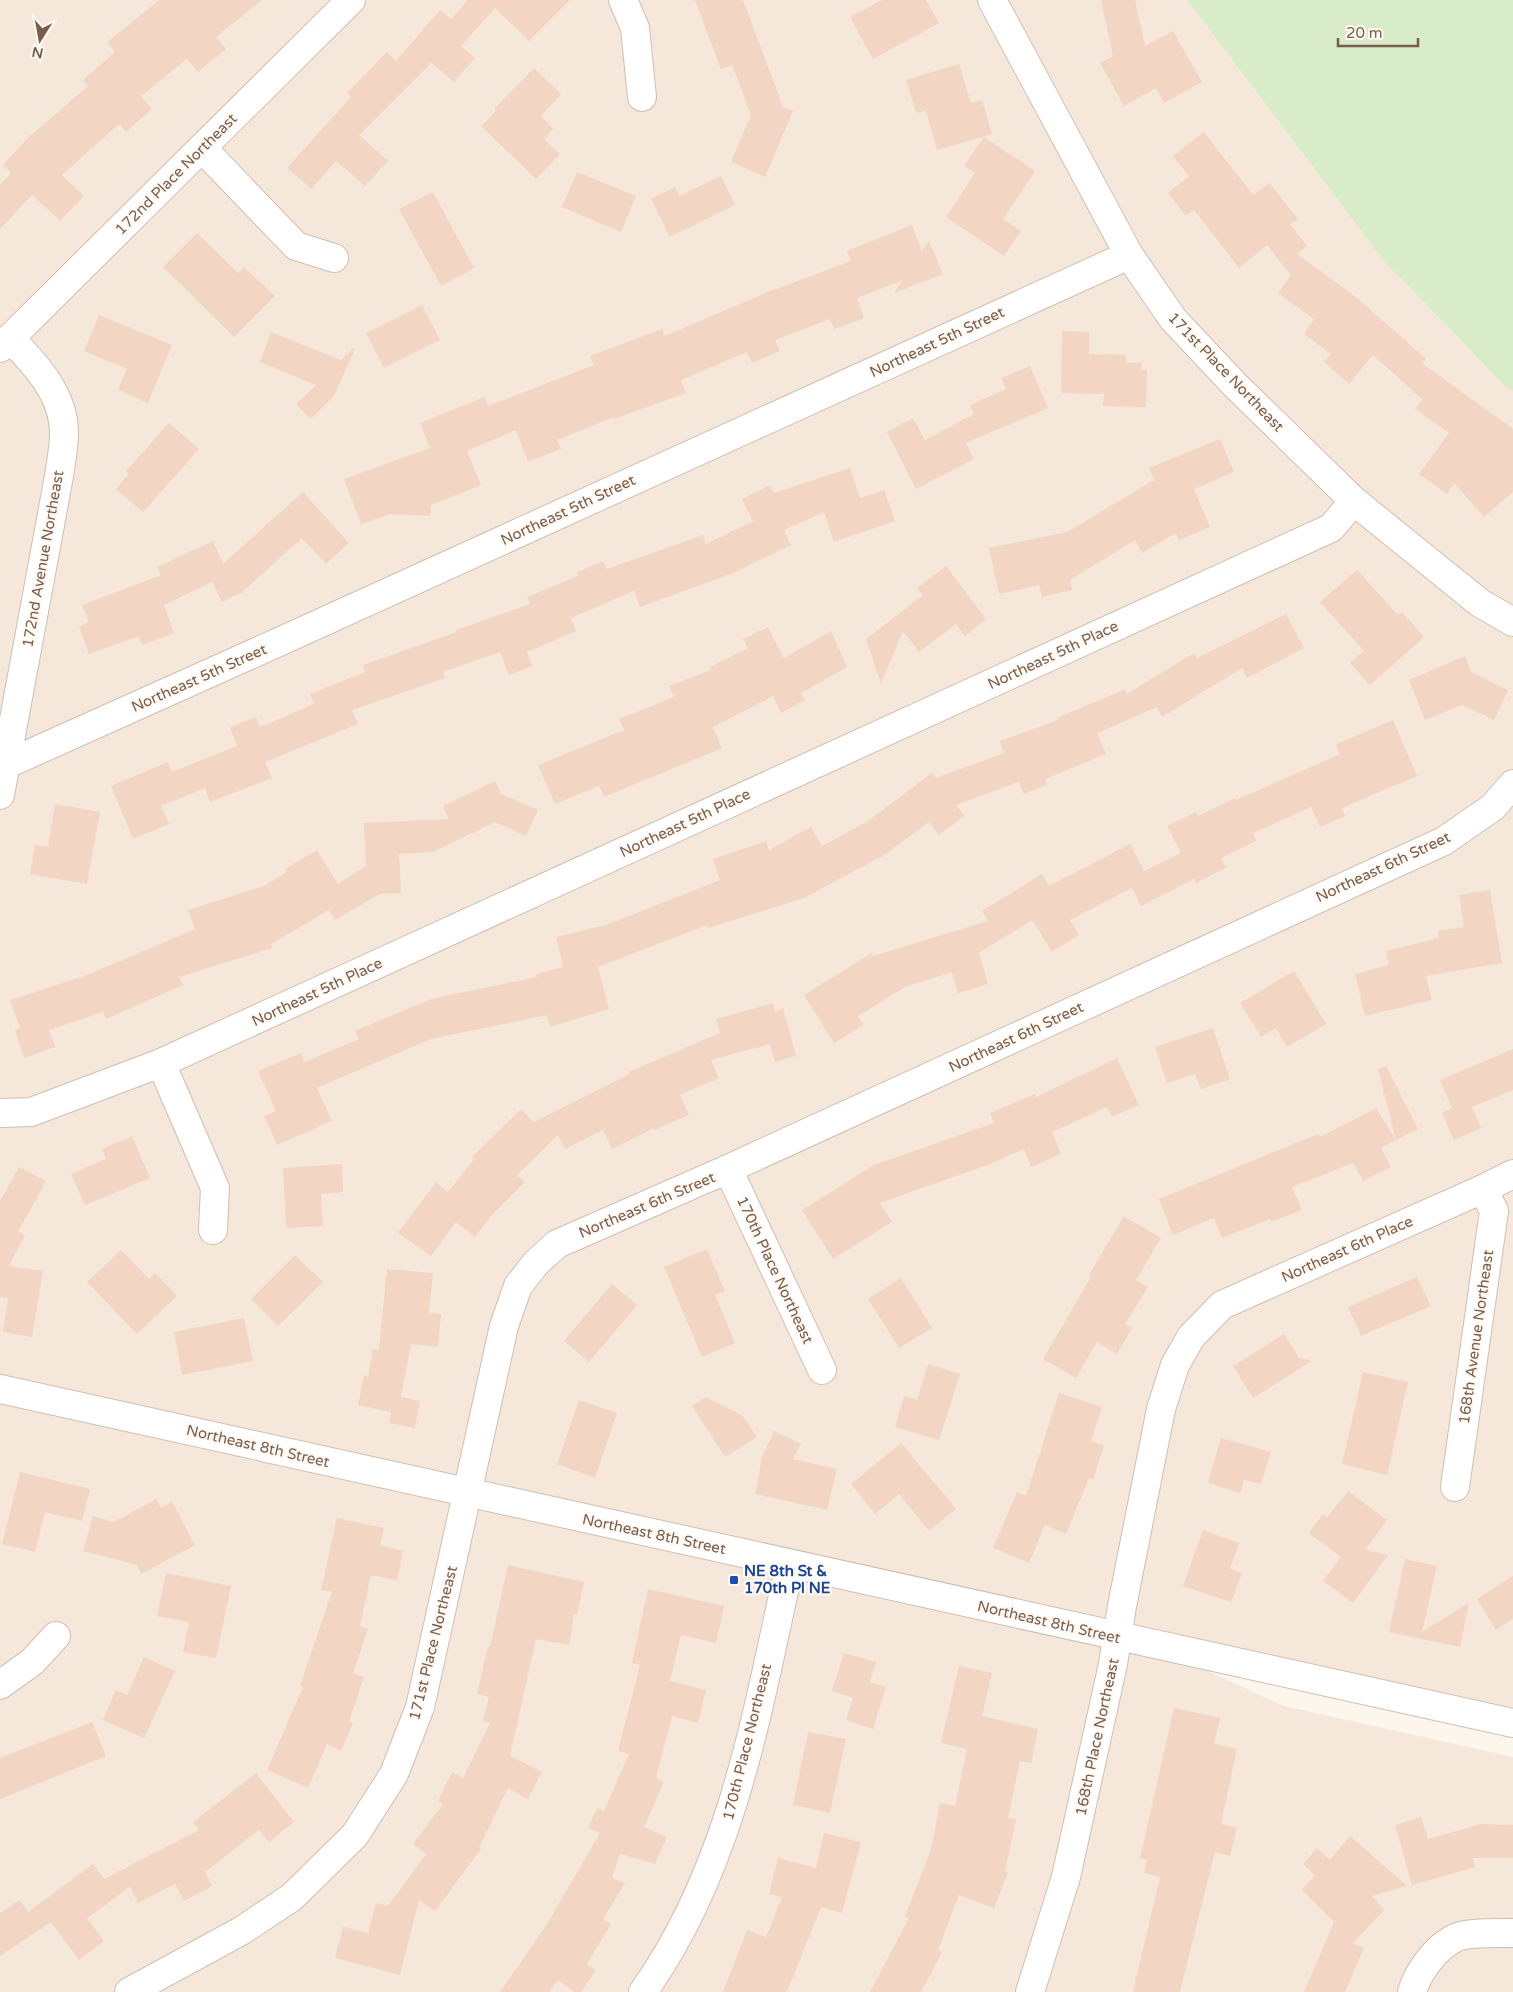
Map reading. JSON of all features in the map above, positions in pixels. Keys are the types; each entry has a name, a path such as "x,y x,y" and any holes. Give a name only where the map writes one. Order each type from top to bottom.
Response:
{"street":[{"name":"172nd Place Northeast","path":"5,343 351,0"},
{"path":"623,0 635,28 642,97"},
{"name":"171st Place Northeast","path":"992,0 1129,255 1173,319 1235,385 1354,501 1480,603 1513,622"},
{"path":"202,148 296,246 334,258"},
{"name":"Northeast 5th Street","path":"6,764 299,633 1129,255"},
{"name":"172nd Avenue Northeast","path":"0,795 57,484 64,432 58,401 41,370 5,343"},
{"name":"Northeast 5th Place","path":"0,1113 31,1112 161,1063 1331,528 1354,501"},
{"name":"Northeast 6th Street","path":"518,1286 536,1263 557,1244 728,1169 1444,841 1493,807 1513,784"},
{"path":"161,1063 215,1188 213,1230"},
{"name":"170th Place Northeast","path":"728,1169 822,1370"},
{"name":"Northeast 6th Place","path":"1191,1336 1222,1305 1513,1174"},
{"name":"168th Avenue Northeast","path":"1455,1487 1494,1211 1483,1189"},
{"name":"171st Place Northeast","path":"129,1992 241,1931 292,1897 355,1835 394,1774 420,1707 504,1326 518,1286"},
{"name":"168th Place Northeast","path":"1030,1992 1066,1877 1113,1664 1161,1409 1175,1365 1191,1336"},
{"name":"Northeast 8th Street","path":"0,1389 1513,1723"},
{"name":"170th Place Northeast","path":"643,1992 654,1978 694,1905 720,1846 741,1779 790,1564"},
{"path":"0,1685 32,1662 56,1636"},
{"path":"1412,1992 1414,1984 1433,1955 1456,1937 1492,1932 1513,1933"}],"shaded area":[{"path":"0,0 1187,0 1383,260 1503,384 1513,392 1513,1723 1148,1644 1284,1706 1513,1757 1513,1992 0,1992"}],"green space":[{"path":"1187,0 1513,0 1513,392 1503,384 1383,260"}],"building":[{"path":"159,0 262,0 216,37 226,49 198,72 187,59 141,96 152,109 126,132 119,124 62,175 84,196 60,221 32,195 0,229 0,185 11,173 3,165 30,136 88,86 83,80 115,52 107,42"},
{"path":"468,0 570,0 529,41 495,8 461,46 475,58 454,82 431,63 359,135 388,161 365,186 336,161 311,189 287,168 351,97 347,93 387,52 396,61 440,10 451,19"},
{"path":"695,0 743,0 783,107 793,111 765,177 731,162 751,115 732,65 721,69"},
{"path":"882,0 926,0 939,23 873,59 850,17"},
{"path":"1101,0 1135,0 1145,46 1173,31 1202,82 1164,103 1156,88 1124,106 1100,63 1113,56"},
{"path":"959,64 971,103 982,100 992,134 937,150 926,111 916,113 906,80"},
{"path":"534,68 561,94 541,116 553,129 544,139 560,154 536,179 481,126 496,111 494,109"},
{"path":"1204,132 1253,195 1269,183 1298,219 1290,224 1307,246 1297,254 1356,297 1426,359 1422,363 1513,429 1513,492 1484,517 1454,483 1447,494 1419,474 1449,433 1415,409 1422,399 1373,355 1349,384 1324,362 1331,354 1304,334 1314,319 1278,293 1291,275 1267,245 1239,268 1194,210 1186,216 1168,193 1189,176 1173,156"},
{"path":"984,137 1035,171 1003,219 1021,231 1004,256 946,217 975,173 964,166"},
{"path":"577,172 636,196 621,232 562,207"},
{"path":"721,176 735,205 670,237 651,199 675,187 679,196"},
{"path":"433,192 474,268 441,286 399,209"},
{"path":"912,225 922,251 929,241 943,274 894,293 903,280 857,298 864,318 834,329 830,319 775,340 780,351 752,363 747,352 681,380 686,393 614,419 614,417 557,440 561,449 528,462 516,430 467,451 481,485 431,505 430,516 390,514 361,524 344,479 430,448 420,423 484,397 488,406 594,365 590,356 662,329 665,336 768,292 851,261 847,251"},
{"path":"197,233 238,273 244,267 275,296 234,337 163,267"},
{"path":"422,305 440,340 384,368 366,333"},
{"path":"99,315 172,345 148,403 118,390 127,369 84,351"},
{"path":"1062,331 1089,332 1089,354 1126,355 1126,363 1142,363 1141,370 1147,370 1146,407 1103,406 1104,394 1061,393"},
{"path":"271,332 341,360 355,349 334,396 311,419 296,404 316,385 260,362"},
{"path":"1030,366 1048,408 966,443 974,459 916,489 887,432 913,418 925,440 974,414 970,405 1006,389 1001,378"},
{"path":"169,423 199,449 143,512 116,489 129,474 126,471"},
{"path":"1220,439 1234,472 1194,489 1210,527 1179,540 1176,533 1142,553 1135,540 1070,580 1072,590 1042,597 1039,585 999,594 989,548 1067,532 1154,480 1149,468"},
{"path":"850,468 860,498 884,490 895,521 834,542 824,512 784,530 791,545 731,574 640,607 634,591 571,618 576,631 527,652 532,666 509,675 500,652 443,672 445,678 352,710 358,724 265,762 272,778 210,802 205,788 161,806 169,824 133,839 111,786 168,762 172,772 237,746 230,727 256,717 260,727 314,704 310,694 365,672 363,665 530,604 527,597 578,576 577,572 603,561 607,569 703,535 706,544 753,521 742,499 770,485 774,493"},
{"path":"303,492 349,543 326,564 302,538 241,593 222,602 212,582 164,605 174,633 142,645 139,636 89,654 79,626 89,622 82,605 161,575 157,567 213,541 223,564"},
{"path":"946,566 986,619 965,636 956,624 919,652 903,631 881,684 866,639 923,595 917,588"},
{"path":"1357,570 1398,615 1402,612 1424,637 1370,685 1350,663 1364,651 1320,602"},
{"path":"1286,614 1304,648 1247,678 1242,668 1162,717 1157,707 1097,733 1106,754 1045,779 1047,785 1024,794 1019,782 956,805 964,816 939,835 929,822 886,854 804,898 708,928 707,925 598,967 609,1009 550,1027 547,1015 431,1039 317,1088 332,1121 277,1145 264,1116 276,1111 258,1071 301,1053 305,1062 359,1039 355,1031 431,999 537,977 536,974 563,967 556,937 606,925 720,880 713,859 766,841 769,850 811,827 822,846 868,821 932,773 936,778 1004,753 1000,741 1058,720 1057,718 1125,689 1127,694 1194,653 1197,658"},
{"path":"768,627 784,658 831,631 847,667 801,693 805,700 781,713 773,696 713,727 722,748 604,797 599,786 555,804 538,765 624,730 619,719 674,697 669,686 711,670 710,667 748,648 743,639"},
{"path":"1465,656 1471,672 1508,690 1494,720 1462,705 1425,720 1409,680"},
{"path":"1393,720 1417,776 1342,808 1345,816 1320,827 1311,807 1253,833 1256,841 1221,858 1226,868 1196,883 1194,879 1141,906 1132,888 1070,920 1079,935 1052,952 1032,920 979,953 988,984 958,993 952,972 905,987 858,1016 864,1025 834,1043 804,995 872,953 873,956 988,921 982,911 1042,874 1049,886 1130,844 1144,871 1181,853 1167,826 1196,812 1198,816 1235,798 1236,800 1340,754 1336,744"},
{"path":"495,781 501,794 538,810 526,836 495,822 433,852 399,854 401,893 379,894 335,920 329,910 271,944 272,948 179,977 183,985 106,1019 103,1012 49,1030 55,1047 24,1058 15,1030 20,1028 10,1000 78,979 195,929 188,910 264,886 287,872 285,869 317,850 338,884 366,866 364,823 449,819 443,806"},
{"path":"55,804 100,812 87,884 30,874 35,845 48,847"},
{"path":"1490,890 1502,963 1426,976 1432,1000 1365,1016 1355,974 1389,965 1386,951 1439,938 1438,931 1464,927 1459,895"},
{"path":"1294,971 1326,1024 1287,1047 1276,1028 1261,1037 1240,1003"},
{"path":"773,1003 775,1012 783,1008 796,1056 775,1062 770,1044 711,1060 719,1078 680,1095 689,1115 654,1130 654,1128 612,1149 603,1130 565,1149 558,1135 517,1175 525,1182 491,1216 475,1237 456,1222 431,1256 398,1233 436,1182 448,1192 474,1159 472,1157 521,1109 534,1122 630,1074 629,1072 720,1033 716,1019"},
{"path":"1213,1028 1230,1079 1201,1089 1195,1074 1167,1083 1155,1047"},
{"path":"1513,1049 1513,1090 1472,1107 1481,1128 1454,1140 1442,1113 1452,1108 1440,1080"},
{"path":"1117,1058 1139,1105 1112,1117 1107,1107 1052,1132 1061,1154 1031,1167 1024,1149 987,1165 880,1203 892,1222 833,1259 802,1210 874,1165 994,1123 990,1113 1035,1094 1036,1097"},
{"path":"1386,1066 1418,1129 1396,1140 1378,1069"},
{"path":"1376,1108 1396,1140 1381,1148 1391,1167 1363,1181 1353,1163 1292,1187 1302,1210 1271,1222 1270,1219 1222,1238 1214,1218 1173,1235 1159,1199 1318,1134 1320,1137"},
{"path":"132,1136 150,1178 85,1205 71,1174 106,1159 102,1149"},
{"path":"342,1164 343,1192 321,1194 323,1226 286,1228 283,1168"},
{"path":"19,1167 46,1181 18,1232 25,1235 9,1266 43,1271 32,1337 3,1332 8,1298 0,1297 0,1201"},
{"path":"1124,1216 1161,1238 1136,1280 1148,1287 1125,1324 1132,1328 1117,1354 1097,1342 1076,1378 1043,1359"},
{"path":"707,1249 725,1291 715,1295 735,1343 702,1357 664,1267"},
{"path":"121,1250 149,1279 155,1273 177,1296 137,1334 87,1282"},
{"path":"295,1255 323,1282 278,1326 251,1299"},
{"path":"387,1269 433,1273 429,1313 441,1314 438,1347 411,1344 401,1397 420,1401 415,1428 389,1423 391,1412 358,1405 364,1375 368,1377 373,1349 379,1350"},
{"path":"1417,1277 1431,1306 1361,1336 1348,1307"},
{"path":"901,1278 932,1328 899,1348 868,1299"},
{"path":"612,1284 637,1305 589,1362 564,1341"},
{"path":"244,1318 253,1361 182,1375 174,1332"},
{"path":"1284,1334 1299,1358 1312,1361 1253,1398 1233,1366"},
{"path":"928,1364 960,1374 939,1440 895,1427 904,1396 917,1400"},
{"path":"1363,1372 1408,1382 1387,1475 1342,1464"},
{"path":"1059,1393 1102,1407 1091,1441 1104,1445 1093,1480 1089,1478 1066,1534 1045,1525 1029,1563 993,1548 1017,1492 1026,1496"},
{"path":"706,1397 743,1416 757,1437 725,1457 692,1406"},
{"path":"579,1400 617,1413 595,1478 557,1464"},
{"path":"774,1431 801,1444 793,1459 837,1469 827,1510 755,1494 762,1457"},
{"path":"1221,1438 1271,1452 1261,1484 1244,1480 1240,1493 1208,1483"},
{"path":"901,1443 956,1509 929,1531 899,1494 875,1514 851,1484"},
{"path":"20,1472 90,1489 82,1521 45,1512 35,1552 2,1544"},
{"path":"1348,1491 1387,1520 1365,1550 1388,1555 1353,1603 1323,1581 1341,1557 1309,1533 1323,1514 1327,1518"},
{"path":"156,1499 161,1508 172,1502 195,1545 141,1574 137,1565 83,1551 93,1516 114,1522"},
{"path":"337,1518 384,1528 380,1545 403,1551 397,1580 371,1575 360,1626 368,1629 353,1673 364,1677 349,1722 353,1723 341,1751 327,1744 308,1788 267,1770 303,1687 300,1686 332,1592 321,1590"},
{"path":"1203,1530 1239,1543 1230,1569 1242,1573 1231,1602 1183,1586"},
{"path":"1405,1559 1437,1566 1422,1632 1469,1603 1460,1647 1389,1632"},
{"path":"508,1565 584,1582 577,1615 574,1614 569,1645 536,1639 510,1756 542,1772 528,1799 508,1788 479,1848 481,1849 435,1911 419,1900 400,1975 335,1958 343,1927 368,1933 376,1903 388,1906 426,1854 413,1844 443,1804 438,1801 452,1772 463,1778 490,1723 483,1721 489,1697 477,1694 488,1646 490,1647"},
{"path":"166,1573 231,1586 216,1658 183,1652 189,1622 157,1616"},
{"path":"1513,1576 1513,1619 1496,1630 1477,1599"},
{"path":"648,1589 724,1606 716,1643 681,1635 670,1681 706,1690 698,1723 672,1716 656,1778 664,1782 644,1827 667,1837 655,1864 620,1854 612,1878 625,1883 603,1919 611,1924 587,1964 596,1970 581,1992 574,1992 558,1980 549,1992 500,1992 547,1924 600,1833 588,1828 597,1808 604,1811 629,1754 618,1751 640,1665 632,1663"},
{"path":"844,1653 876,1662 870,1682 886,1687 873,1729 846,1720 853,1698 832,1691"},
{"path":"144,1657 175,1671 144,1738 103,1720 116,1690 127,1695"},
{"path":"959,1666 992,1673 982,1716 1038,1729 1031,1763 1020,1761 1008,1818 1016,1819 1005,1871 1008,1872 994,1908 959,1895 938,1950 942,1952 921,1992 870,1992 909,1918 905,1916 931,1850 940,1803 955,1806 967,1749 941,1743"},
{"path":"1174,1708 1220,1718 1214,1744 1237,1749 1221,1824 1237,1828 1230,1856 1215,1852 1180,1992 1133,1992 1160,1877 1144,1873 1147,1860 1140,1858"},
{"path":"92,1722 106,1756 0,1799 0,1758"},
{"path":"808,1732 846,1739 830,1813 793,1805"},
{"path":"256,1773 294,1822 269,1842 259,1830 205,1872 212,1886 184,1901 175,1884 138,1903 130,1887 87,1918 104,1941 79,1960 51,1922 0,1956 0,1913 20,1900 28,1912 93,1864 104,1879 199,1830 193,1822"},
{"path":"1421,1817 1428,1839 1481,1824 1513,1825 1513,1858 1473,1858 1475,1867 1412,1885 1395,1825"},
{"path":"824,1833 861,1842 842,1913 821,1907 787,1992 723,1992 747,1930 766,1937 782,1897 769,1894 778,1858 816,1868"},
{"path":"1350,1836 1407,1886 1372,1896 1384,1910 1353,1943 1364,1948 1345,1992 1304,1992 1334,1922 1302,1890 1315,1875 1303,1864 1317,1848 1330,1860"}],"place":[{"name":"NE 8th St & 170th Pl NE","path":"734,1580"}]}
